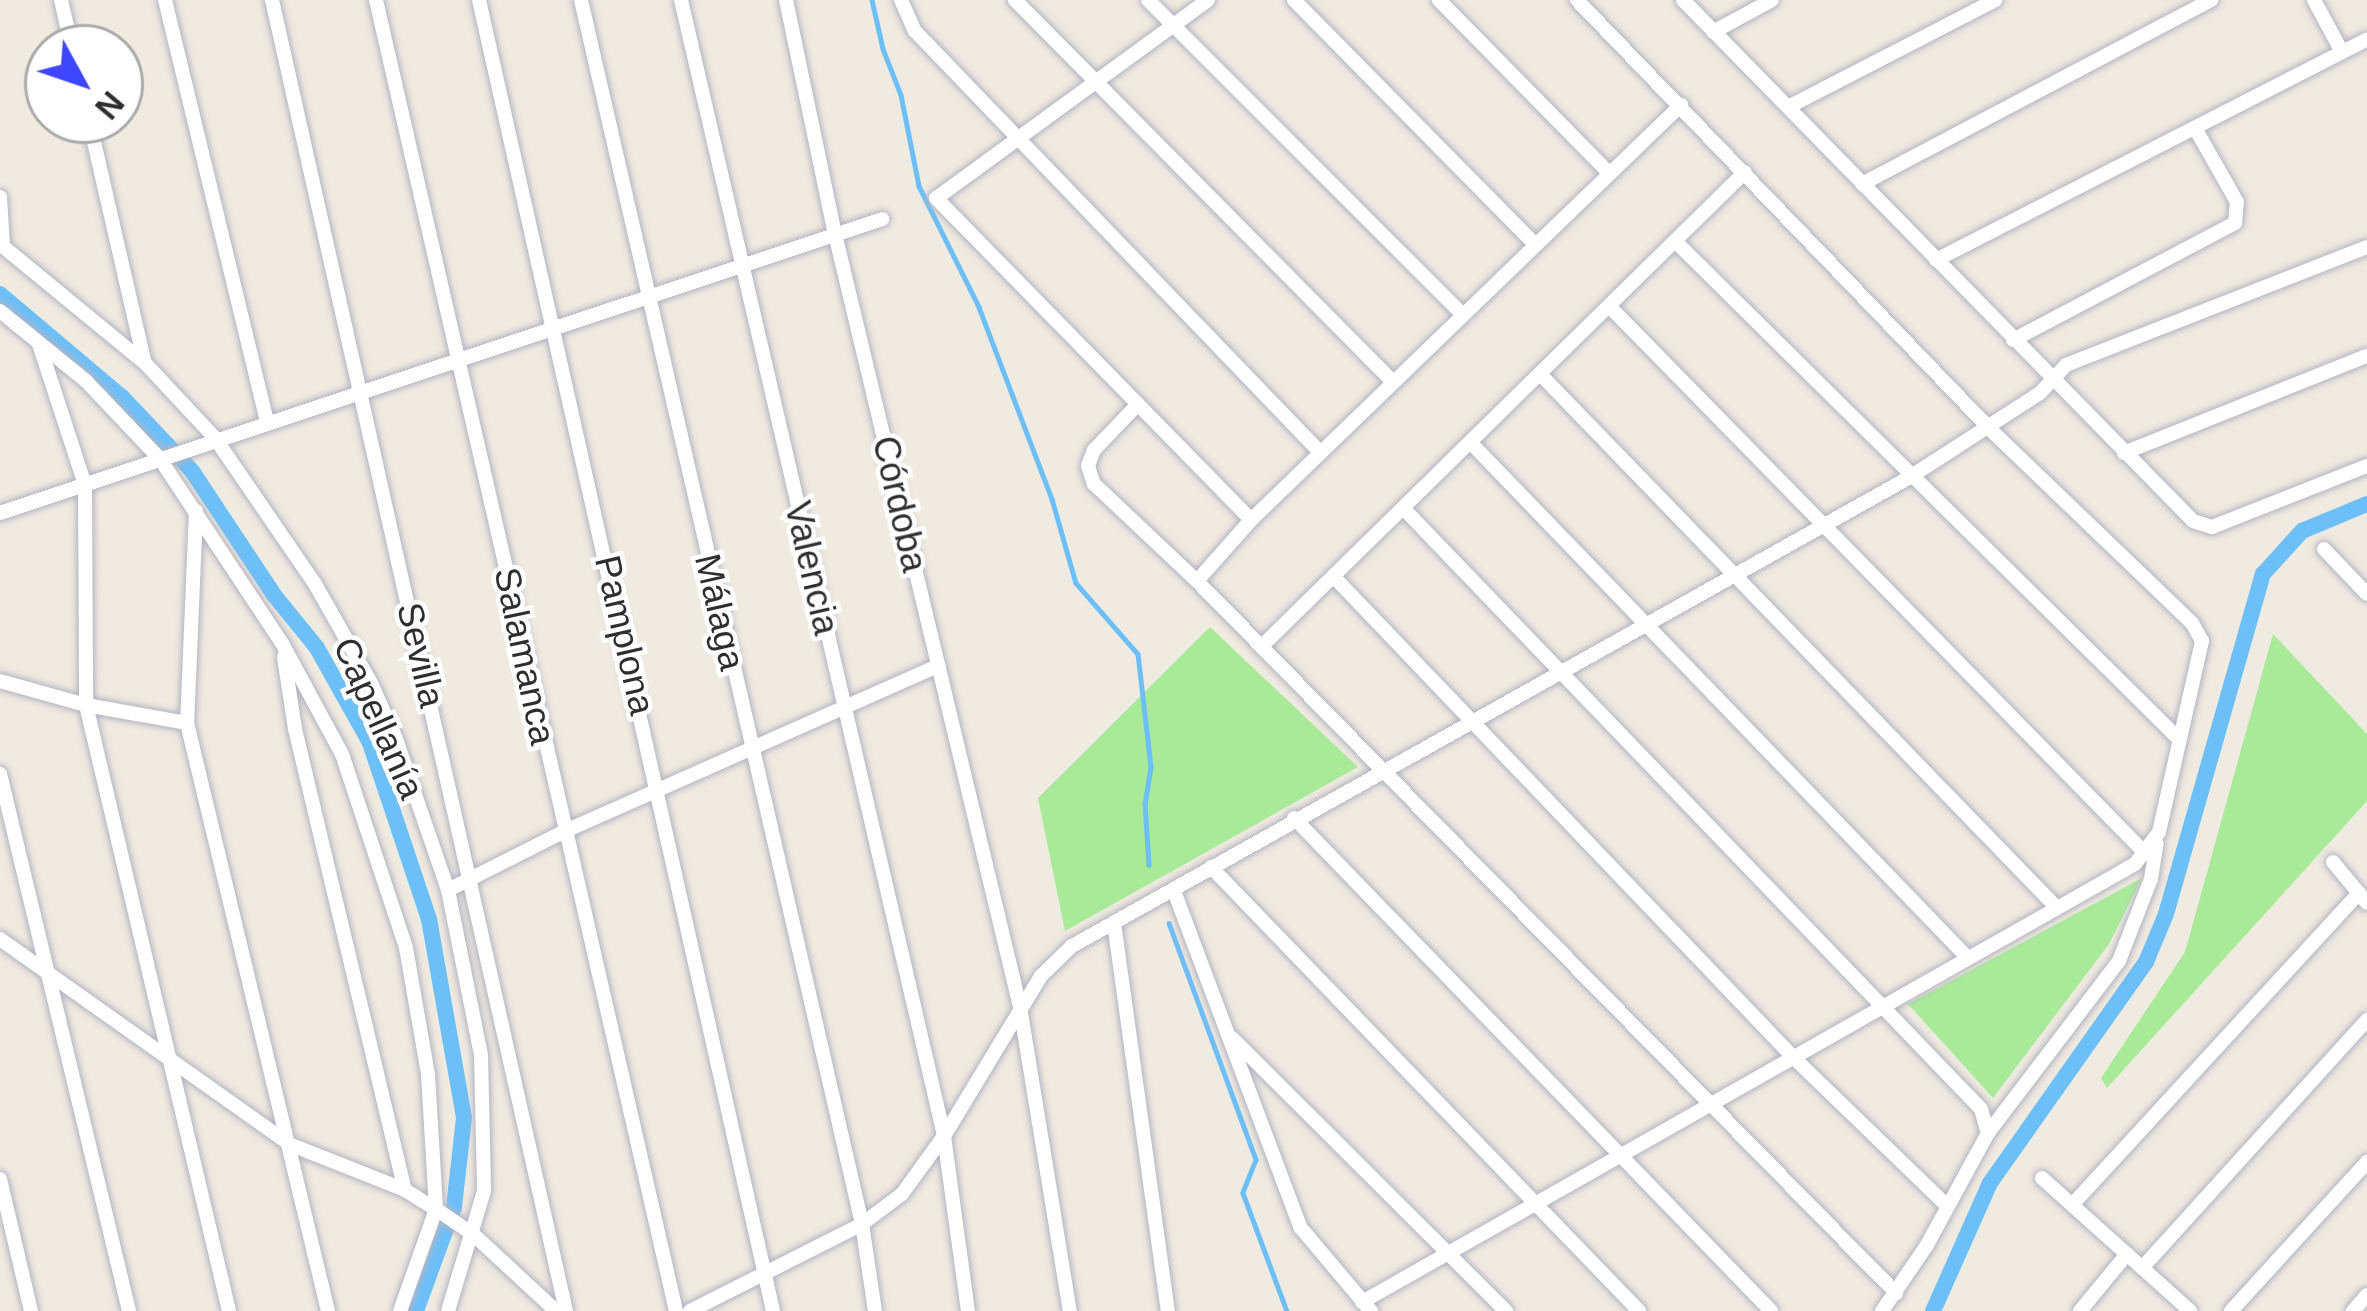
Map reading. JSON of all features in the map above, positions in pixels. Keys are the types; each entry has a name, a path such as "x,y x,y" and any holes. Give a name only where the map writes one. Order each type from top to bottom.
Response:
{"street":[{"path":"165,0 267,422"},
{"name":"Sevilla","path":"272,0 566,1311"},
{"name":"Salamanca","path":"376,0 676,1311"},
{"name":"Pamplona","path":"479,0 660,789 773,1311"},
{"name":"Málaga","path":"581,0 862,1224 875,1311"},
{"name":"Valencia","path":"681,0 944,1136 968,1311"},
{"name":"Córdoba","path":"786,0 836,234 1020,1007 1070,1311"},
{"path":"901,0 914,31 1318,450"},
{"path":"1016,0 1391,380"},
{"path":"1148,0 1461,313"},
{"path":"1208,0 936,198 1251,520"},
{"path":"1294,0 1534,243"},
{"path":"1439,0 1608,172"},
{"path":"1577,0 1989,428 2198,630 2202,641 2151,879 2119,961 1988,1133 1897,1293 1882,1311"},
{"path":"1683,0 2050,381 2193,521 2212,527 2367,466"},
{"path":"1714,32 1772,0"},
{"path":"1790,106 1967,6 1995,0"},
{"path":"1862,184 2211,0"},
{"path":"2314,0 2342,52"},
{"path":"1936,260 2367,39"},
{"path":"1197,580 1318,450 1681,104"},
{"path":"2013,340 2235,223 2237,202 2195,128"},
{"path":"95,144 145,363"},
{"path":"1263,645 1745,172"},
{"path":"0,197 2,246"},
{"path":"0,513 882,219"},
{"path":"1675,241 2178,738"},
{"name":"Capellanía","path":"2,246 145,363 315,584 371,683 448,890 481,1055 485,1171 448,1311"},
{"path":"690,1311 862,1224 902,1194 944,1136 1020,1007 1062,954 1294,818 1910,477 1989,428 2066,364 2367,247"},
{"path":"1609,306 2146,854"},
{"name":"Capellanía","path":"0,311 38,339 165,458 283,645 341,754 406,948 428,1074 442,1213 400,1311"},
{"path":"38,339 85,484 86,705 229,1311"},
{"path":"2124,453 2367,356"},
{"path":"1541,375 2055,906"},
{"path":"1138,404 1094,449 1088,466 1094,484 1386,768 1897,1293"},
{"path":"1472,443 1967,957"},
{"path":"1404,509 1879,1007 1973,1098 1988,1133"},
{"path":"196,511 187,723 328,1311"},
{"path":"2324,549 2364,586"},
{"path":"1334,577 1794,1058 1948,1206"},
{"name":"Capellanía","path":"283,645 295,729 405,1190"},
{"path":"448,890 563,832 939,665"},
{"path":"0,682 86,705 187,723"},
{"path":"0,774 129,1311"},
{"path":"1294,818 1771,1311"},
{"path":"1174,891 1301,1228 1367,1306 1534,1204 2146,854 2158,832"},
{"path":"2072,1205 2363,898 2333,862"},
{"path":"1211,867 1639,1311"},
{"path":"1114,923 1168,1311"},
{"path":"0,939 289,1144 405,1190 442,1213 470,1232 556,1311"},
{"path":"2142,1268 2367,1019"},
{"path":"1228,1034 1506,1311"},
{"path":"2231,1311 2367,1162"},
{"path":"2042,1178 2190,1311"},
{"path":"0,1179 31,1311"},
{"path":"2080,1311 2127,1254"},
{"path":"2353,1311 2367,1295"}],"green space":[{"path":"1210,627 1358,767 1065,931 1038,798"},
{"path":"2273,634 2367,734 2367,801 2107,1088 2101,1078 2185,952"},
{"path":"2142,878 2109,944 1993,1098 1908,1004"}],"waterway":[{"path":"872,0 883,49 901,95 919,186 979,307 1052,499 1076,583 1138,654 1151,767 1145,803 1149,865"},
{"path":"0,294 122,397 192,471 274,595 317,648 370,743 429,919 464,1118 454,1207 416,1311"},
{"path":"1933,1311 1990,1183 2146,962 2166,914 2263,574 2302,531 2367,504"},
{"path":"1169,923 1256,1160 1243,1193 1287,1311"}]}
